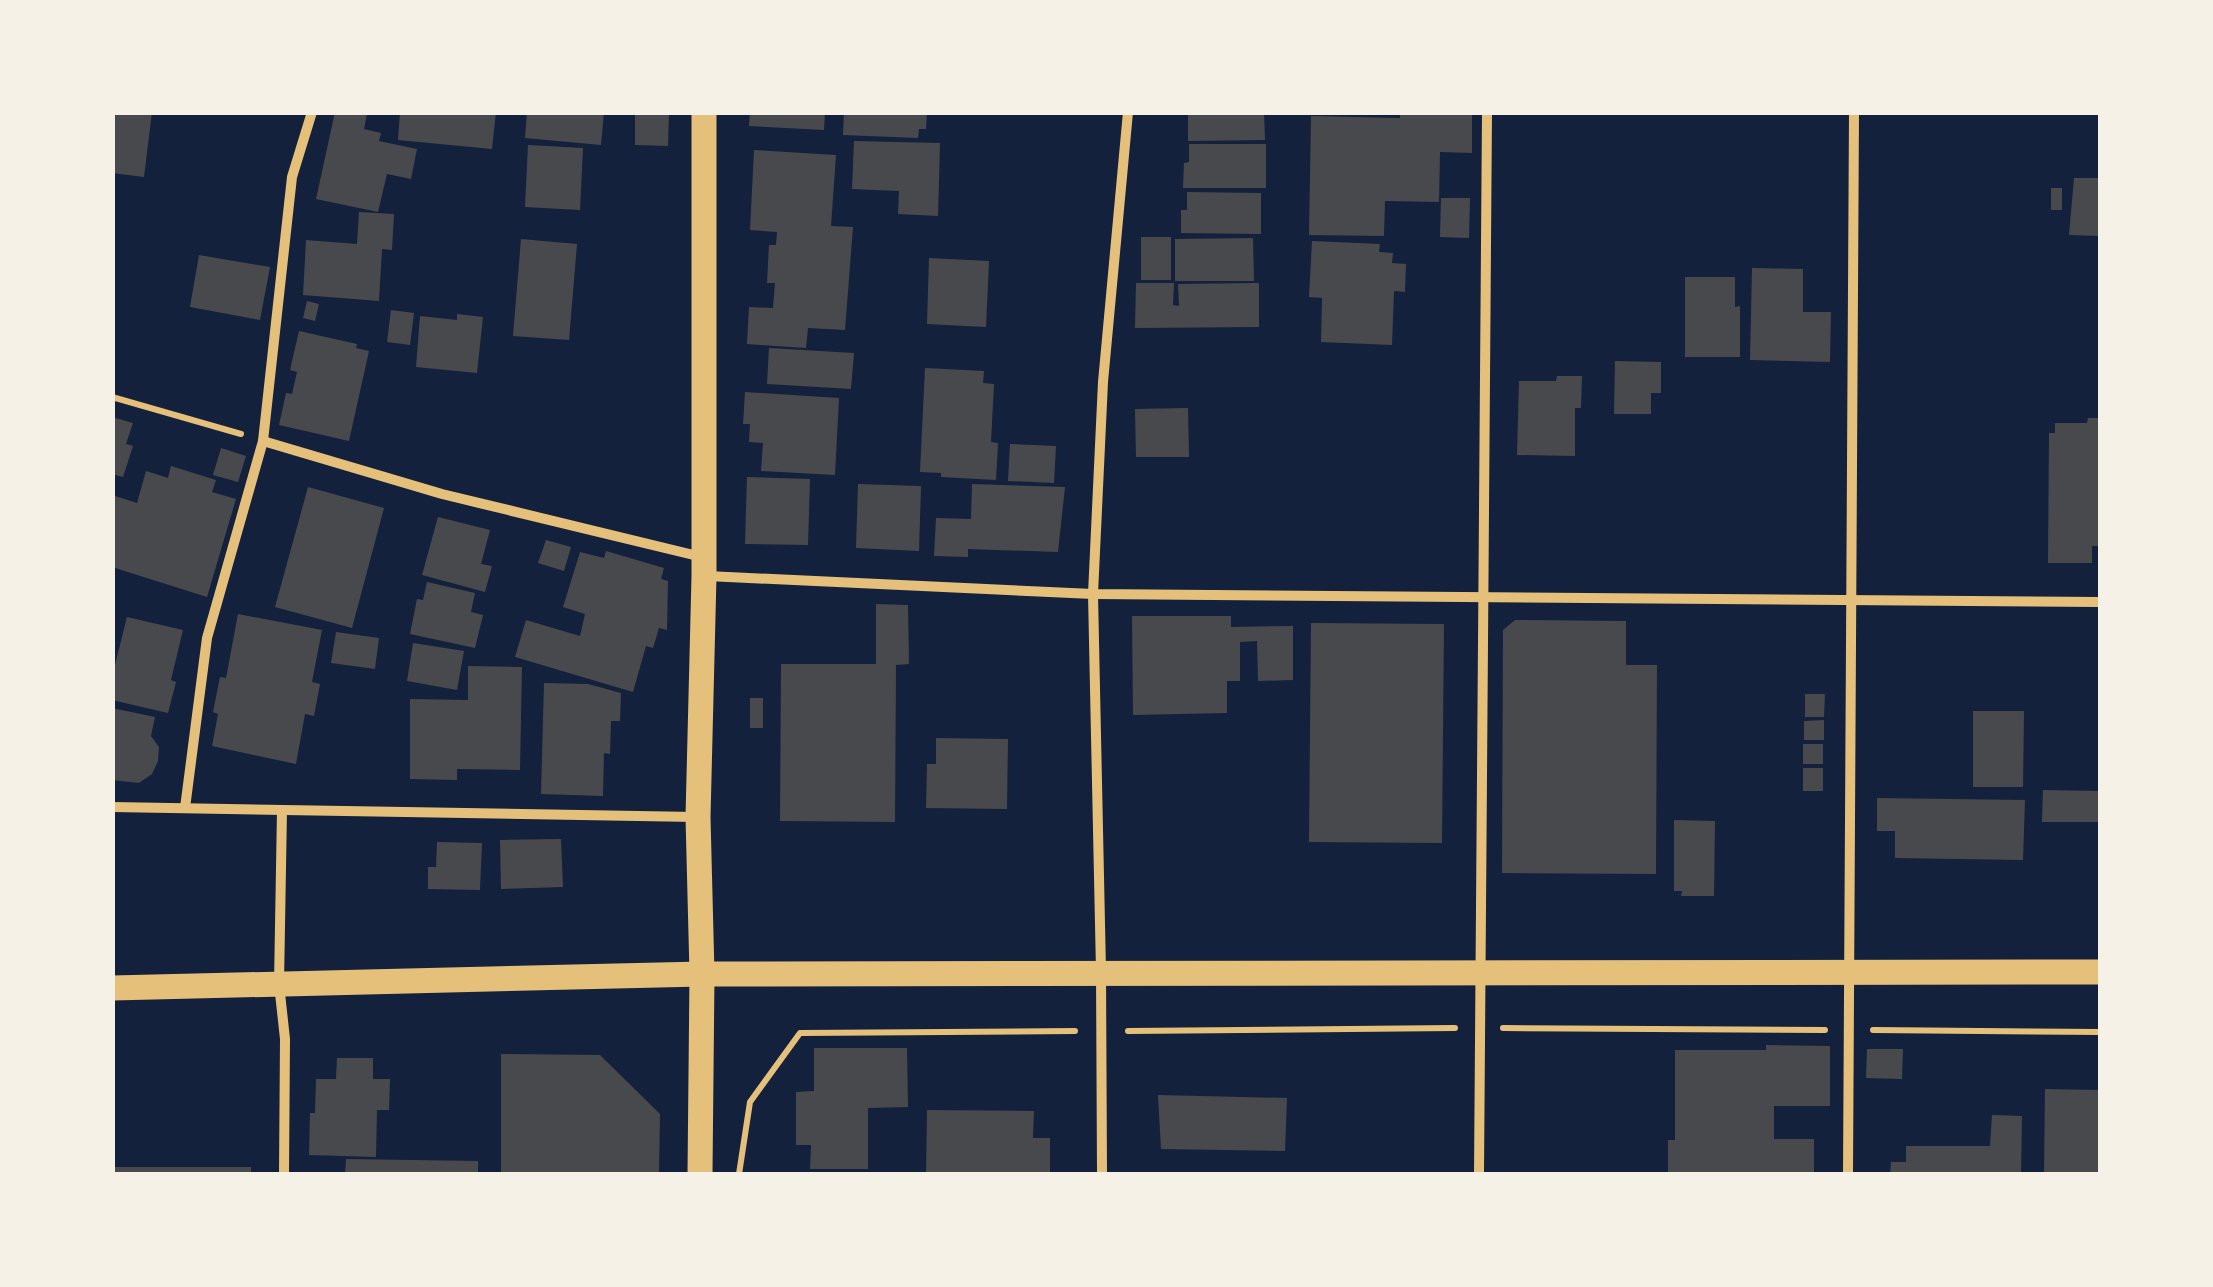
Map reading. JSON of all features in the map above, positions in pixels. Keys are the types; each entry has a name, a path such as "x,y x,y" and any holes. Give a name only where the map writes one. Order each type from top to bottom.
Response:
{"main road":[{"path":"700,1174 702,974 698,817 704,112"},
{"path":"112,988 702,974 2100,972"}],"street":[{"path":"185,808 206,638 263,441 292,177 312,112"},
{"path":"1102,1174 1102,971 1093,594 1102,382 1128,112"},
{"path":"1478,1174 1486,112"},
{"path":"1848,1174 1854,112"},
{"path":"263,441 703,566 1093,594 2100,602"},
{"path":"112,807 698,817"},
{"path":"282,810 284,1174"}],"path":[{"path":"112,397 263,441"},
{"path":"739,1174 750,1102 800,1033 1480,1028 2100,1032"}],"building":[{"path":"112,112 152,112 144,177 112,173"},
{"path":"335,112 367,114 364,129 381,133 379,141 417,149 411,179 387,174 378,212 316,199"},
{"path":"400,112 496,112 492,149 398,140"},
{"path":"527,112 604,112 601,145 525,138"},
{"path":"635,112 669,112 668,146 635,145"},
{"path":"750,112 825,112 824,130 749,126"},
{"path":"844,112 927,112 926,129 919,129 918,138 843,135"},
{"path":"1188,112 1264,112 1265,140 1188,141"},
{"path":"1400,112 1472,112 1472,153 1440,152 1439,202 1385,201 1384,236 1309,235 1311,116 1400,118"},
{"path":"854,141 940,143 938,216 898,214 899,191 852,189"},
{"path":"1189,144 1266,144 1266,188 1183,188"},
{"path":"528,145 583,148 580,210 525,207"},
{"path":"754,150 836,155 831,226 853,227 845,330 808,328 806,348 747,344 749,307 773,308 775,283 767,283 769,245 776,245 777,232 750,230"},
{"path":"2074,178 2100,178 2100,236 2069,235"},
{"path":"2051,188 2062,188 2062,210 2051,210"},
{"path":"1187,192 1261,193 1261,234 1181,233 1181,210 1187,210"},
{"path":"1441,198 1470,198 1469,238 1440,237"},
{"path":"359,212 394,214 392,250 382,249 379,301 303,295 306,240 357,244"},
{"path":"1141,237 1171,237 1171,280 1141,280"},
{"path":"1253,238 1254,281 1175,281 1175,239"},
{"path":"521,239 577,244 569,340 513,336"},
{"path":"1312,241 1380,244 1379,252 1393,253 1392,263 1406,264 1405,292 1394,291 1392,345 1321,342 1322,298 1309,297"},
{"path":"199,255 270,267 260,320 190,307"},
{"path":"929,258 989,261 986,327 927,324"},
{"path":"1752,268 1803,269 1803,312 1831,312 1830,362 1750,360"},
{"path":"1685,277 1735,277 1735,307 1740,306 1740,357 1685,357"},
{"path":"1136,283 1174,283 1173,305 1179,306 1178,284 1259,283 1259,327 1135,328"},
{"path":"307,301 319,304 315,321 303,318"},
{"path":"391,310 414,313 410,345 387,342"},
{"path":"457,314 483,317 477,373 416,367 420,316 457,320"},
{"path":"299,331 357,344 356,348 369,351 349,441 279,425 286,393 292,394 297,372 290,370"},
{"path":"769,348 854,353 851,389 767,384"},
{"path":"1615,361 1661,362 1661,393 1651,393 1651,414 1614,414"},
{"path":"925,368 984,371 983,383 994,384 991,442 998,443 996,480 920,472"},
{"path":"1557,376 1582,376 1581,408 1575,408 1575,456 1517,455 1519,381 1556,381"},
{"path":"745,392 839,398 835,475 761,471 763,443 749,442 750,424 743,424"},
{"path":"1188,408 1189,457 1136,457 1135,409"},
{"path":"112,417 133,423 126,444 133,446 123,477 112,474"},
{"path":"2088,418 2100,418 2100,546 2092,546 2092,563 2048,563 2049,433 2055,433 2055,423 2087,423"},
{"path":"1010,444 1056,446 1054,483 1008,481"},
{"path":"221,448 246,456 238,482 213,475"},
{"path":"171,466 216,480 212,492 236,499 207,597 112,567 112,495 137,503 146,471 168,478"},
{"path":"747,477 810,479 808,545 745,544"},
{"path":"858,484 921,486 919,551 856,548"},
{"path":"972,484 1065,487 1058,552 968,549 968,557 934,556 936,518 971,519"},
{"path":"308,487 384,508 352,628 275,607"},
{"path":"438,517 490,530 481,564 492,566 485,592 422,575"},
{"path":"546,540 571,547 564,571 538,563"},
{"path":"606,551 664,568 661,579 668,581 667,630 659,628 653,648 646,646 633,692 515,657 526,620 580,636 585,614 563,607 580,552 604,558"},
{"path":"427,582 475,593 471,612 483,615 475,648 410,634 417,599 423,600"},
{"path":"876,604 908,605 909,664 896,665 895,822 780,821 781,664 876,664"},
{"path":"238,614 322,630 312,682 320,684 314,716 305,714 296,764 212,746 218,714 213,712 220,677 226,678"},
{"path":"1132,616 1231,616 1231,627 1293,626 1293,680 1258,681 1257,641 1240,642 1240,681 1227,681 1227,713 1133,715"},
{"path":"127,617 183,630 168,713 112,700 112,677"},
{"path":"1515,620 1626,621 1626,665 1657,665 1656,874 1502,873 1503,630"},
{"path":"1311,623 1444,624 1442,843 1309,842"},
{"path":"336,632 379,638 375,669 331,663"},
{"path":"413,643 464,651 457,690 407,681"},
{"path":"468,666 522,667 520,770 457,769 457,780 410,779 410,699 468,700"},
{"path":"544,683 588,684 621,693 620,721 611,721 610,754 604,753 603,796 541,794"},
{"path":"1805,694 1825,694 1824,717 1805,717"},
{"path":"750,698 763,698 763,728 750,728"},
{"path":"112,708 155,717 151,736 159,747 158,761 152,774 139,783 112,780"},
{"path":"1973,711 2024,711 2023,787 1973,787"},
{"path":"1824,720 1824,740 1804,740 1804,721"},
{"path":"936,738 1008,739 1007,809 926,808 927,764 936,764"},
{"path":"1803,744 1823,744 1823,764 1803,764"},
{"path":"1803,768 1823,768 1823,791 1803,791"},
{"path":"2043,790 2100,791 2100,822 2042,822"},
{"path":"1877,798 2025,800 2023,860 1895,858 1895,831 1877,831"},
{"path":"1674,820 1715,821 1714,896 1681,896 1682,891 1674,891"},
{"path":"561,839 563,887 501,889 500,840"},
{"path":"437,842 482,843 480,890 428,889 428,867 436,867"},
{"path":"1766,1045 1830,1046 1830,1106 1774,1106 1774,1139 1814,1139 1814,1174 1668,1174 1668,1140 1675,1140 1675,1050 1766,1050"},
{"path":"814,1048 907,1048 908,1107 868,1108 868,1169 810,1169 811,1145 796,1145 796,1092 814,1091"},
{"path":"1867,1049 1903,1049 1902,1079 1866,1078"},
{"path":"501,1054 600,1055 660,1114 659,1174 501,1174"},
{"path":"337,1058 373,1058 373,1079 390,1079 389,1110 377,1110 376,1157 309,1155 316,1079 336,1079"},
{"path":"2045,1089 2100,1090 2100,1174 2044,1174"},
{"path":"1158,1095 1287,1098 1285,1151 1161,1149"},
{"path":"927,1110 1034,1111 1033,1138 1050,1138 1050,1174 926,1174"},
{"path":"1992,1115 2022,1116 2021,1174 1890,1174 1891,1162 1906,1162 1906,1146 1990,1146"},
{"path":"346,1159 478,1161 478,1174 345,1174"},
{"path":"112,1167 251,1167 251,1174 112,1174"}]}
